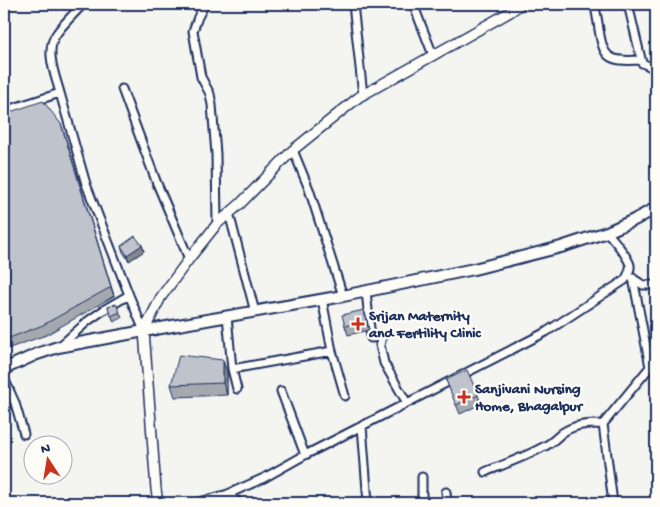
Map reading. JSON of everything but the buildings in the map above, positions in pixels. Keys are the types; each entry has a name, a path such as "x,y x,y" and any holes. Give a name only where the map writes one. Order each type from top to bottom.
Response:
{"main road":[{"path":"4,369 37,354 58,348 343,296 474,269 561,247 608,232 656,208"}],"street":[{"path":"83,4 56,33 52,41 51,57 86,184 144,331 158,503"},
{"path":"205,4 193,31 201,77 210,94 212,105 216,154 217,224"},
{"path":"353,4 363,95"},
{"path":"413,4 433,55"},
{"path":"144,331 161,297 217,224 240,204 293,150 363,95 509,8 521,4"},
{"path":"594,4 600,38 607,55 616,60 641,60"},
{"path":"628,4 642,63 656,69"},
{"path":"122,89 156,181 189,259"},
{"path":"4,111 60,93"},
{"path":"293,150 310,189 343,296"},
{"path":"229,213 255,312"},
{"path":"608,232 628,260 630,266 630,276 650,367 603,424 613,503"},
{"path":"630,276 642,285 656,285"},
{"path":"196,503 228,494 264,478 546,332 630,276"},
{"path":"366,291 371,338 382,337 380,345 384,363 407,403"},
{"path":"58,348 88,320 129,295"},
{"path":"322,299 332,350 345,396"},
{"path":"227,316 232,369 237,389"},
{"path":"232,369 332,350"},
{"path":"4,378 15,403 24,434"},
{"path":"281,391 305,456"},
{"path":"485,472 523,458 543,448 568,429 578,425 603,424"},
{"path":"362,426 368,503"},
{"path":"422,477 422,503"},
{"path":"446,492 447,503"},
{"path":"228,494 239,503"}],"place":[{"name":"Srijan Maternity and Fertility Clinic","path":"358,324"},
{"name":"Sanjivani Nursing Home, Bhagalpur","path":"464,397"}]}
